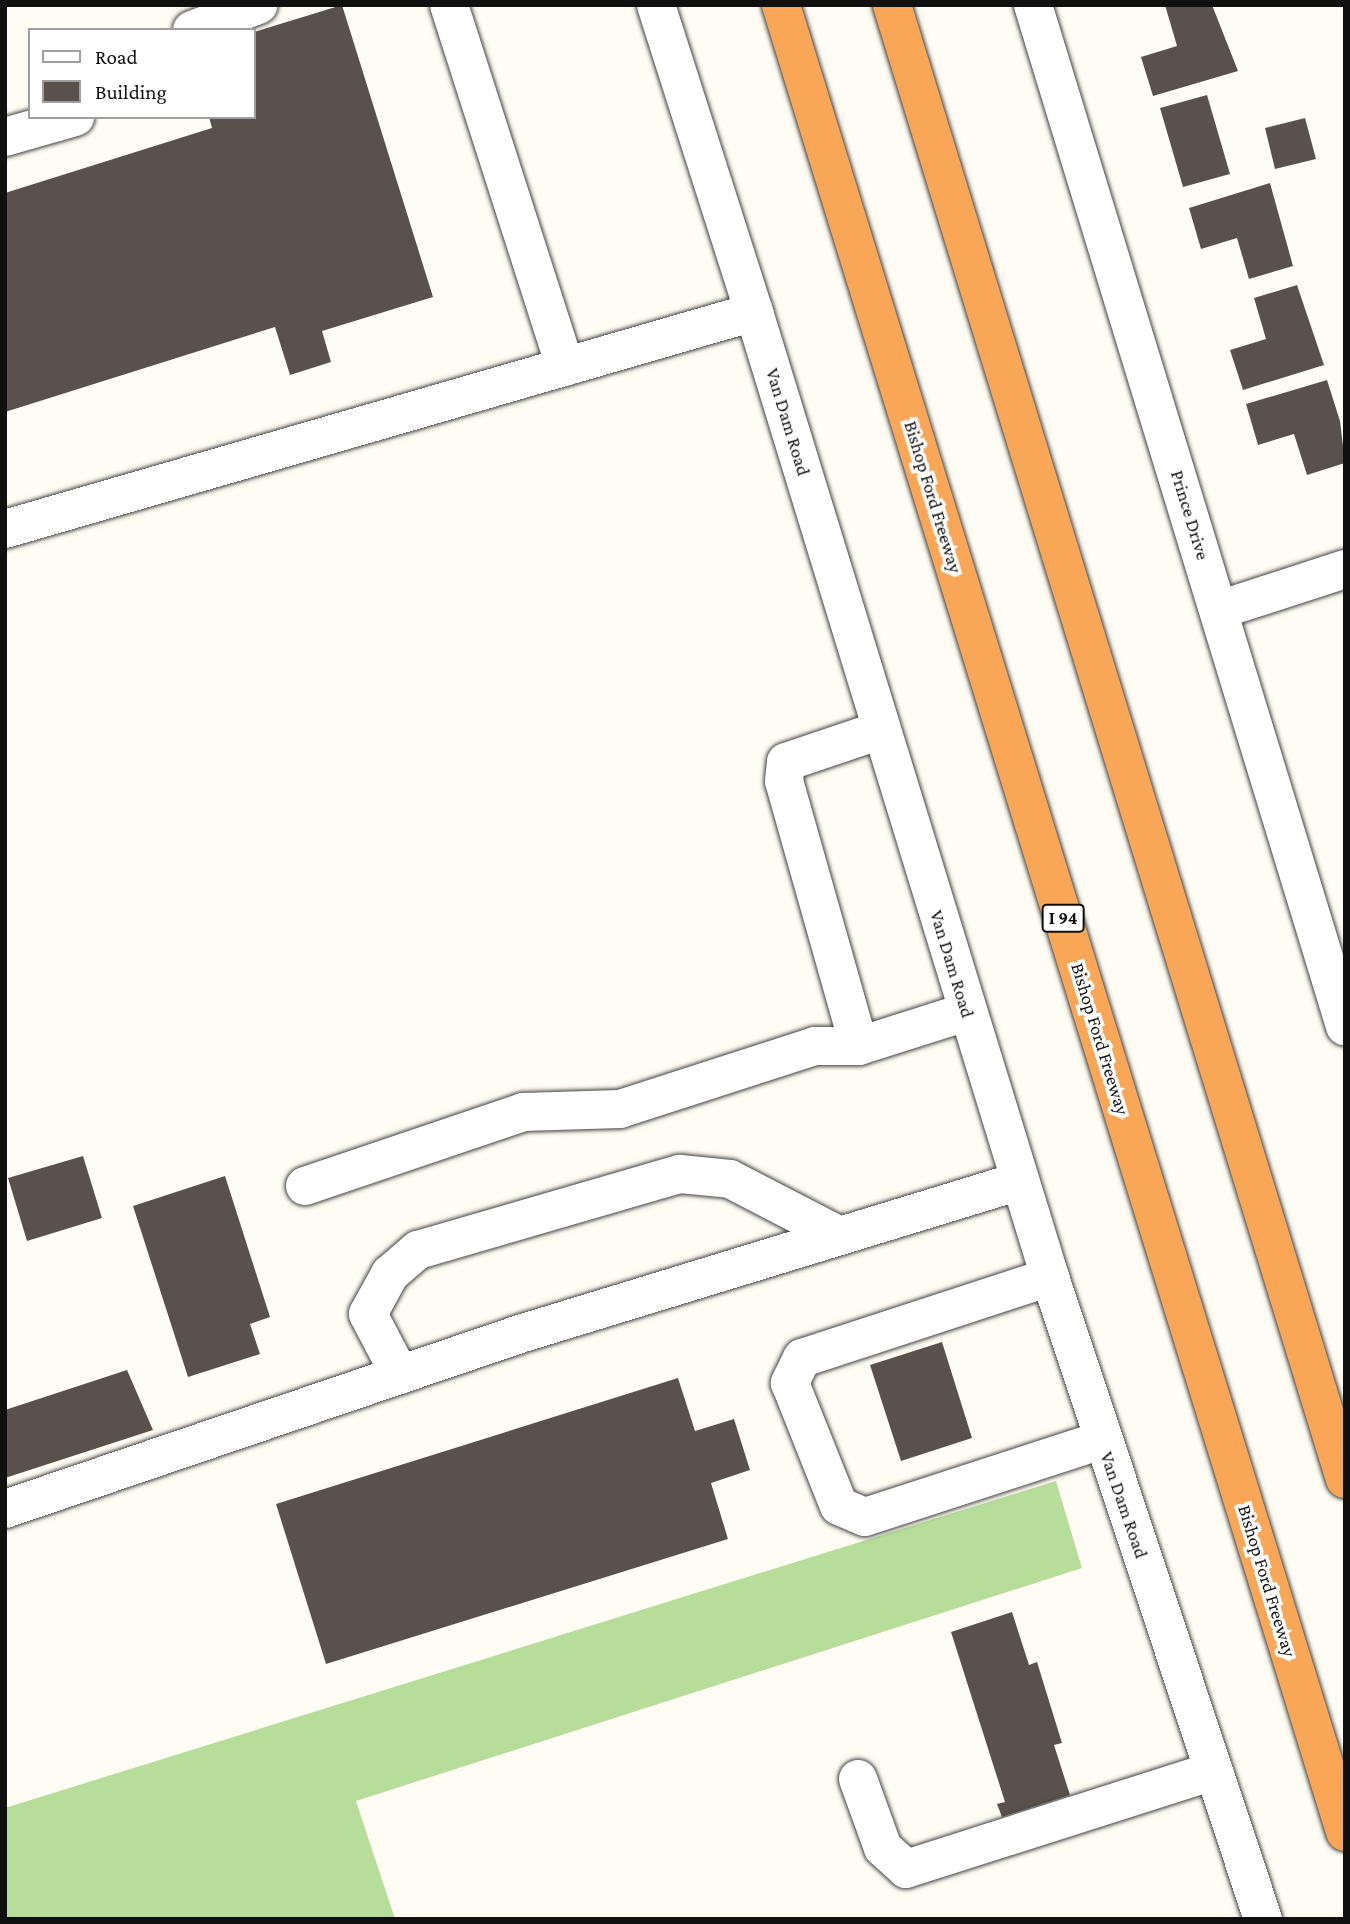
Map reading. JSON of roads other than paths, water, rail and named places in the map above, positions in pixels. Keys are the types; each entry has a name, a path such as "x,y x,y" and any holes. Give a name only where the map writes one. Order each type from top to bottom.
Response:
{"highway":[{"name":"Bishop Ford Freeway","path":"781,5 1345,1832"},
{"path":"892,5 1345,1479"}],"street":[{"path":"197,28 258,5"},
{"path":"449,5 565,367"},
{"name":"Van Dam Road","path":"656,5 754,312 966,1012 1050,1277 1263,1919"},
{"name":"Prince Drive","path":"1033,5 1345,1026"},
{"path":"5,137 68,119"},
{"path":"5,529 754,312"},
{"path":"1219,610 1345,569"},
{"path":"859,1046 784,780 786,762 881,730"},
{"path":"305,1186 523,1112 620,1108 815,1046 859,1046 966,1012"},
{"path":"400,1375 368,1314 390,1274 418,1250 680,1174 730,1179 838,1235"},
{"path":"5,1508 400,1375 838,1235 1020,1181"},
{"path":"1050,1277 802,1357 790,1383 839,1506 865,1517 1102,1440"},
{"path":"858,1779 883,1848 906,1869 1214,1771"}]}
